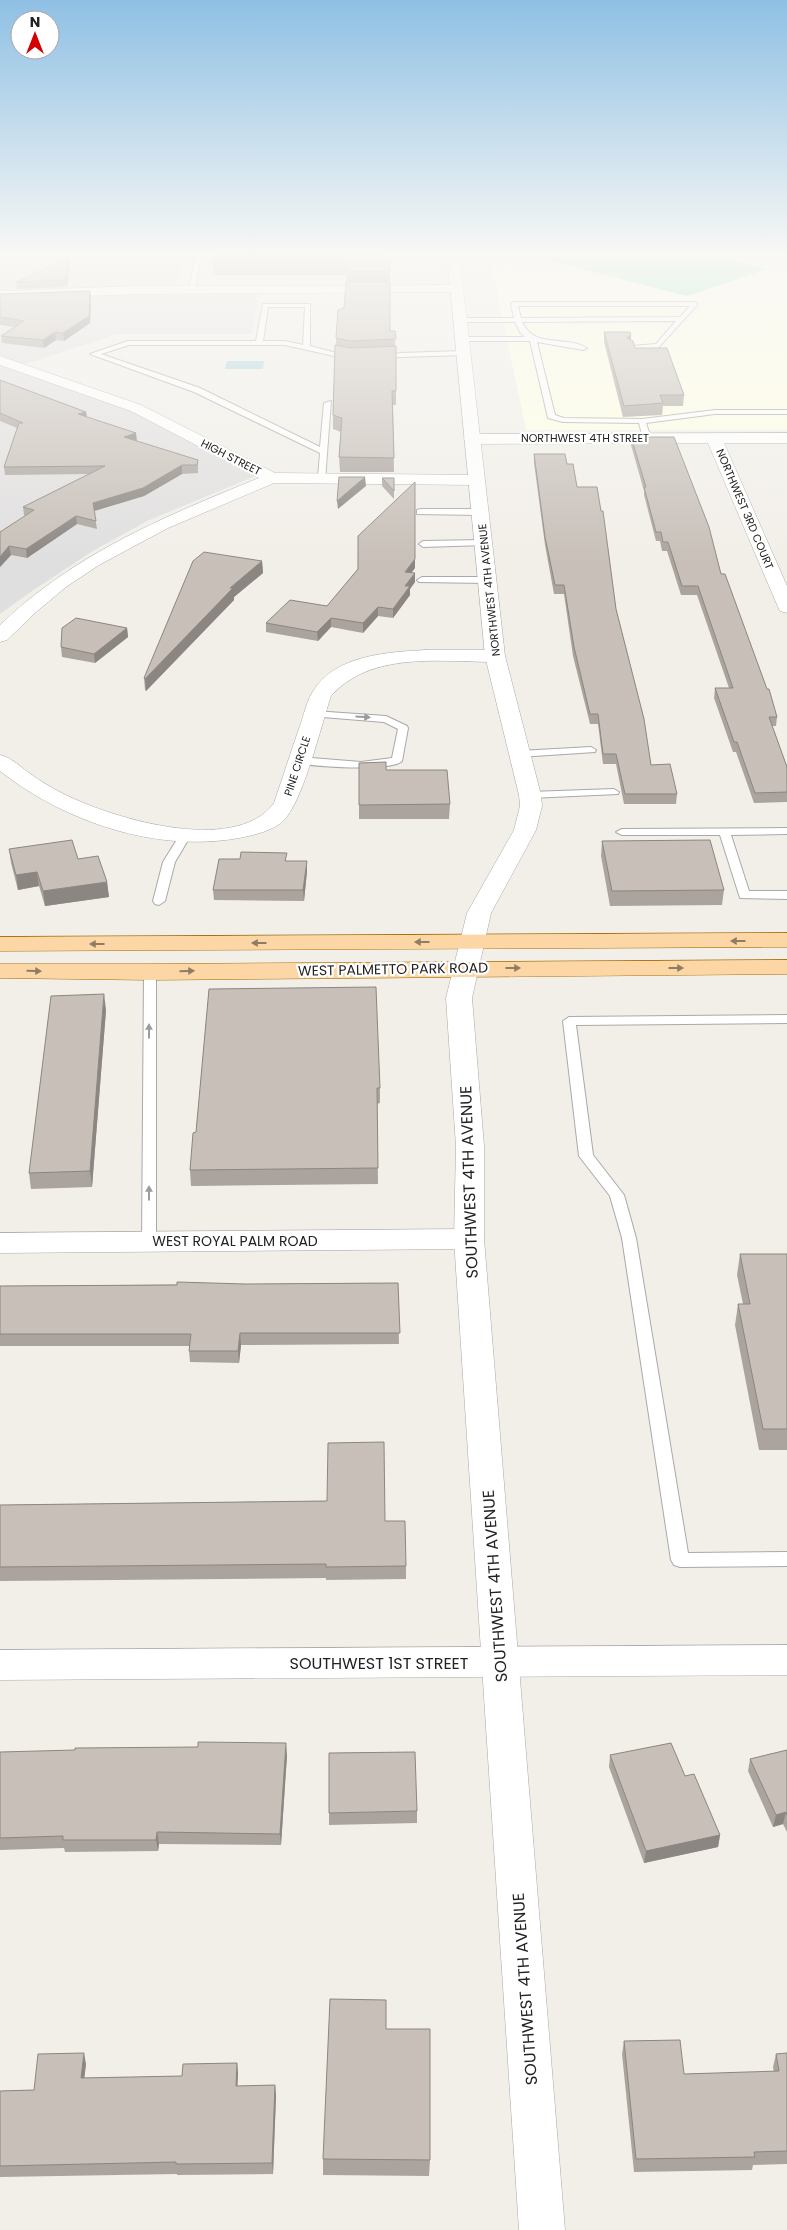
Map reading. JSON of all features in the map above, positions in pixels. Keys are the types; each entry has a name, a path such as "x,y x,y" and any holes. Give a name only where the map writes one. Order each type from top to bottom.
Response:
{"main road":[{"name":"WEST PALMETTO PARK ROAD","path":"0,944 787,940"},
{"name":"WEST PALMETTO PARK ROAD","path":"0,971 150,972 464,968 787,967"}],"street":[{"name":"NORTHWEST 4TH AVENUE","path":"462,356 495,656 530,795 531,806 525,830 479,913 470,942"},
{"name":"HIGH STREET","path":"0,360 136,408 272,478 477,480"},
{"name":"NORTHWEST 3RD COURT","path":"714,438 787,607"},
{"name":"NORTHWEST 4TH STREET","path":"472,439 787,438"},
{"path":"0,636 37,600 67,577 107,552 183,514 272,478"},
{"name":"PINE CIRCLE","path":"0,761 30,784 61,800 97,815 136,827 185,835 210,836 236,833 259,826 276,816 285,803 321,694 327,684 353,668 391,659 495,656"},
{"name":"SOUTHWEST 4TH AVENUE","path":"470,942 459,998 470,1146 469,1239 542,2230"},
{"name":"WEST ROYAL PALM ROAD","path":"0,1243 469,1239"},
{"name":"SOUTHWEST 1ST STREET","path":"0,1665 787,1660"}],"lane":[{"path":"100,356 197,390 324,452"},
{"path":"341,356 360,358"},
{"path":"369,358 445,356"},
{"path":"537,356 551,416 563,420 642,421 687,417 715,412 787,412"},
{"path":"414,358 433,362"},
{"path":"322,478 328,403"},
{"path":"642,421 648,438"},
{"path":"420,512 480,512"},
{"path":"423,544 483,543"},
{"path":"422,580 487,580"},
{"path":"299,760 361,765 397,762 403,728 386,719 314,714"},
{"path":"519,754 591,750"},
{"path":"530,795 614,792"},
{"path":"622,832 787,831"},
{"path":"725,832 744,895 787,895"},
{"path":"158,901 169,862 185,835"},
{"path":"149,1242 150,972"},
{"path":"787,1019 569,1021 586,1156 617,1195 629,1238 680,1560 787,1560"}],"shaded area":[{"path":"0,356 49,356 16,367 108,399 260,474 147,521 91,552 0,614"},
{"path":"511,356 787,356 787,430 526,430"}],"water":[{"path":"227,361 264,361 263,369 225,369"}],"building":[{"path":"335,356 396,356 396,391 392,391 394,458 339,457 342,418 333,415"},
{"path":"611,356 670,356 684,395 660,395 663,403 624,406"},
{"path":"0,380 86,412 78,414 136,433 124,437 198,460 197,465 182,465 143,488 93,503 96,521 76,516 26,549 9,546 0,557 0,532 34,510 23,507 105,466 4,467 19,423 23,423 0,413"},
{"path":"631,437 674,437 709,527 721,574 725,574 767,689 769,689 777,717 769,717 787,767 787,792 755,793 715,688 733,688 698,586 682,586 668,542 663,542 661,532 656,532 644,487 646,487"},
{"path":"534,454 565,454 567,464 573,464 577,487 597,487 601,511 603,511 616,609 644,719 651,765 670,764 677,794 625,794 616,754 603,754 598,714 590,714 574,647 564,585 555,585 545,537"},
{"path":"339,477 365,477 337,501"},
{"path":"382,478 394,478 394,491"},
{"path":"415,482 415,559 405,572 415,573 405,586 410,586 393,609 378,607 363,623 331,618 317,632 266,623 290,600 327,606 358,569 358,536"},
{"path":"204,552 262,561 230,588 233,588 145,679 193,561"},
{"path":"76,618 127,628 94,654 61,647 62,628"},
{"path":"386,762 386,770 447,770 450,804 359,805 359,763"},
{"path":"72,840 78,859 98,856 107,882 43,891 37,872 16,875 9,849"},
{"path":"710,840 724,890 612,891 602,841"},
{"path":"241,852 287,853 285,861 307,861 303,890 213,890 219,859 240,859"},
{"path":"376,987 380,1088 377,1088 378,1168 190,1170 193,1133 196,1132 209,989"},
{"path":"104,994 90,1171 29,1173 51,996"},
{"path":"740,1254 787,1254 787,1429 763,1429 738,1304 750,1304"},
{"path":"177,1282 245,1284 398,1283 400,1333 240,1333 238,1351 189,1351 191,1334 0,1334 0,1286 177,1285"},
{"path":"384,1442 385,1521 405,1521 406,1566 326,1567 326,1564 0,1567 0,1505 327,1501 328,1443"},
{"path":"198,1742 286,1743 280,1834 157,1832 156,1840 63,1840 63,1836 0,1838 0,1752 75,1750 75,1748 198,1747"},
{"path":"671,1743 685,1776 694,1774 720,1835 646,1851 610,1755"},
{"path":"787,1750 787,1815 786,1812 776,1815 750,1759"},
{"path":"415,1752 417,1811 329,1813 329,1753"},
{"path":"330,1999 386,2000 386,2029 430,2029 430,2160 323,2159"},
{"path":"680,2040 684,2074 779,2071 776,2054 787,2053 787,2151 754,2152 755,2157 636,2159 624,2041"},
{"path":"84,2053 81,2078 182,2076 183,2064 237,2063 236,2086 275,2085 272,2163 176,2164 176,2162 0,2166 0,2091 34,2090 38,2054"}]}
